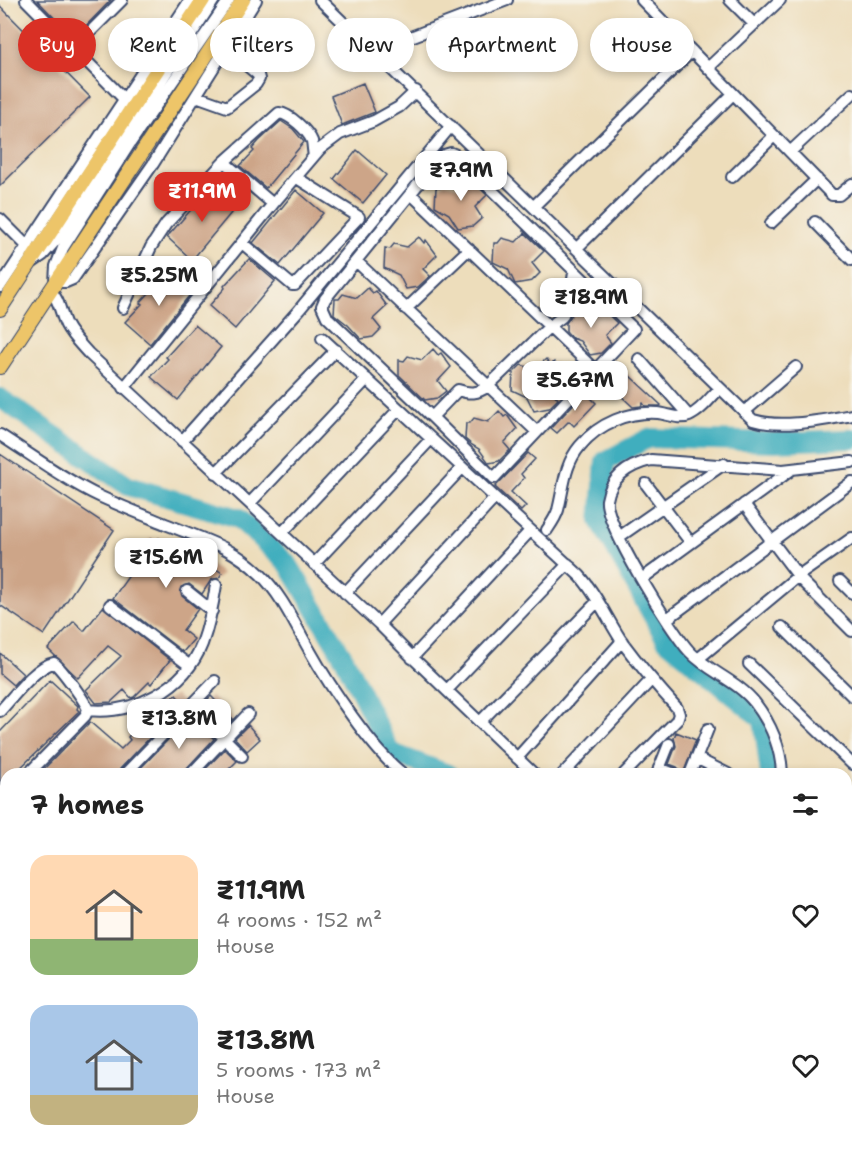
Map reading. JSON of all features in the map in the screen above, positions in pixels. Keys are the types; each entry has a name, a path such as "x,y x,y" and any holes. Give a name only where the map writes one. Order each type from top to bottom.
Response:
{"main road":[{"path":"0,309 4,291 31,255 202,0"},
{"path":"0,367 243,0"}],"street":[{"path":"26,0 44,18"},
{"path":"96,26 122,0"},
{"path":"31,255 124,99 190,0"},
{"path":"0,219 31,255 44,255 59,237 214,0"},
{"path":"229,0 129,145 63,248 56,266 53,286 61,313 68,329 87,352 345,594 380,624 412,658 528,768"},
{"path":"245,18 256,0"},
{"path":"320,0 339,18"},
{"path":"414,36 507,0"},
{"path":"642,0 660,18"},
{"path":"730,0 754,24"},
{"path":"709,67 780,0"},
{"path":"694,53 835,196 848,188 852,201"},
{"path":"96,70 124,99"},
{"path":"53,286 73,279 153,164 211,72"},
{"path":"196,96 227,107 256,84 259,79 254,72"},
{"path":"396,72 753,420 767,424 823,420 852,415"},
{"path":"534,206 671,72"},
{"path":"124,388 314,156 340,134 374,121 399,107 416,91"},
{"path":"577,248 733,94"},
{"path":"790,152 852,94"},
{"path":"123,308 151,247 166,224 224,162 279,113 285,113 305,131 311,140 314,156"},
{"path":"182,441 300,310 451,126"},
{"path":"732,177 774,136"},
{"path":"456,154 634,329 494,478 323,312 322,306 325,299 414,190 444,155 456,154"},
{"path":"224,162 273,204"},
{"path":"297,178 369,225"},
{"path":"408,179 414,190 469,249 595,370"},
{"path":"771,223 817,179"},
{"path":"242,243 292,285 296,285 359,217"},
{"path":"815,222 852,260"},
{"path":"406,309 469,249"},
{"path":"356,261 537,432"},
{"path":"432,417 458,390 479,393 562,316 571,296 574,271"},
{"path":"322,338 580,576 622,641 651,680 677,708 679,714 677,720 630,768"},
{"path":"216,473 336,350"},
{"path":"639,359 689,416"},
{"path":"744,412 796,367"},
{"path":"250,503 367,379"},
{"path":"547,530 558,512 561,489 570,461 592,434 614,420 636,414 689,416 720,388"},
{"path":"282,534 399,409"},
{"path":"0,435 68,479 100,496 209,540 246,561 282,600 312,655 349,711 385,757 397,768"},
{"path":"314,564 431,439"},
{"path":"782,768 777,741 766,719 753,701 734,683 688,650 667,619 619,537 610,518 607,502 612,486 621,474 634,464 651,460 791,470 852,462"},
{"path":"619,537 724,464"},
{"path":"345,594 462,468"},
{"path":"642,578 791,470"},
{"path":"667,619 852,482"},
{"path":"645,484 691,543"},
{"path":"380,624 495,498"},
{"path":"744,504 798,576 852,631"},
{"path":"412,658 530,531"},
{"path":"698,659 798,576 852,538"},
{"path":"447,690 568,564"},
{"path":"840,581 852,593"},
{"path":"88,710 117,710 152,697 168,688 190,666 202,645 212,611 216,585"},
{"path":"187,591 212,611"},
{"path":"480,722 598,601"},
{"path":"111,606 190,666"},
{"path":"782,627 852,696"},
{"path":"517,758 622,641"},
{"path":"0,711 35,674 48,664 54,663 60,667 87,704 88,710 85,716 34,768"},
{"path":"748,664 852,764"},
{"path":"569,768 651,680"},
{"path":"131,768 215,681"},
{"path":"191,705 242,756"},
{"path":"197,768 248,714"},
{"path":"692,768 708,729"},
{"path":"659,768 669,744"},
{"path":"696,758 716,768"}],"building":[{"path":"37,0 111,0 93,18 55,18"},
{"path":"0,6 18,24 18,72 65,72 90,97 0,186"},
{"path":"363,83 375,112 342,125 331,96"},
{"path":"281,121 293,129 304,142 266,188 240,166 254,151 252,149 259,141"},
{"path":"357,150 386,175 363,203 334,179"},
{"path":"468,177 487,195 475,207 482,218 473,226 458,228 449,214 435,206 436,188 440,188 444,183 458,187"},
{"path":"212,186 236,207 192,260 167,237"},
{"path":"296,190 323,213 280,265 253,243"},
{"path":"525,233 544,251 532,263 540,273 532,281 515,284 508,269 493,262 494,243 498,243 502,238 516,242"},
{"path":"419,237 424,243 426,240 437,255 423,269 430,276 418,287 406,289 399,275 384,268 385,248 390,249 394,244 407,247"},
{"path":"249,259 275,281 235,329 209,306"},
{"path":"169,271 193,291 150,344 125,322"},
{"path":"368,288 373,293 376,291 387,306 373,319 381,329 373,337 361,339 334,314 335,299 339,299 343,294 357,298"},
{"path":"598,305 617,323 605,335 611,343 601,353 590,355 580,341 572,338 566,331 566,323 575,310 589,314"},
{"path":"195,325 221,347 178,400 151,377"},
{"path":"433,349 438,355 441,353 451,367 438,381 446,391 437,398 425,400 399,375 399,360 404,361 408,356 422,360"},
{"path":"546,359 551,365 554,362 565,377 551,390 558,399 549,408 534,411 527,397 512,390 513,373 521,365 535,369"},
{"path":"615,362 661,405 645,406 643,403 641,406 633,407 601,377"},
{"path":"585,392 596,403 574,426 569,421 557,433 551,428"},
{"path":"499,411 504,417 507,415 517,429 504,443 510,450 499,461 489,463 479,449 465,439 466,423 470,423 474,418 488,422"},
{"path":"528,453 535,459 521,474 524,478 511,492 526,506 521,511 495,487"},
{"path":"0,454 114,530 44,635 0,605"},
{"path":"151,538 156,542 159,538 176,550 180,544 222,573 219,578 211,580 202,594 189,584 181,587 182,596 198,609 183,630 194,639 183,652 113,598 142,557 139,555"},
{"path":"103,607 170,660 151,684 149,682 134,697 131,698 124,690 111,702 96,703 86,690 121,656 108,646 78,678 48,649 74,621 84,631"},
{"path":"0,653 23,674 13,685 0,674"},
{"path":"50,680 78,706 79,711 20,768 0,768 0,732"},
{"path":"176,695 183,703 121,768 45,768 90,722 121,749 130,740 128,737 158,704"},
{"path":"211,696 233,719 224,728 202,705"},
{"path":"191,716 214,739 187,768 141,768"},
{"path":"248,725 260,739 247,751 235,738"},
{"path":"676,732 696,740 685,768 669,764 676,746 674,738"},
{"path":"225,749 237,761 230,768 207,768"}],"waterway":[{"path":"0,398 128,486 238,518 288,564 345,660 390,752 432,768"},
{"path":"769,768 763,720 666,640 600,521 605,461 649,438 774,442 852,439"}]}
